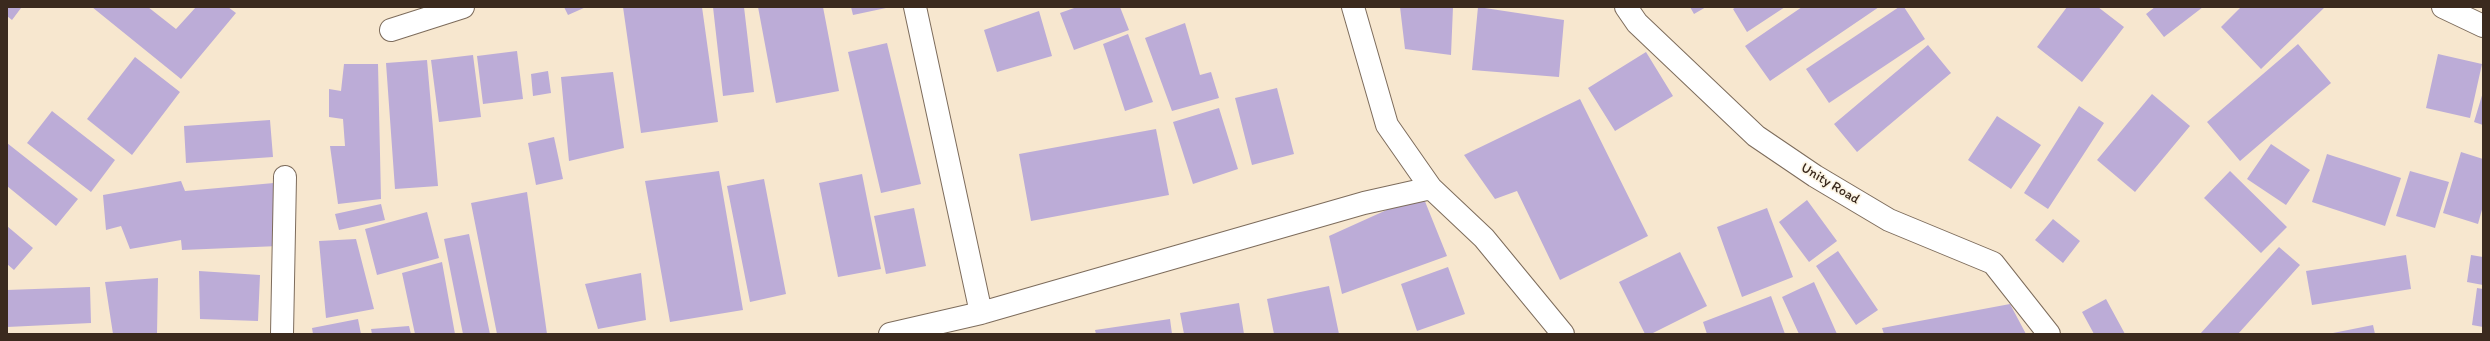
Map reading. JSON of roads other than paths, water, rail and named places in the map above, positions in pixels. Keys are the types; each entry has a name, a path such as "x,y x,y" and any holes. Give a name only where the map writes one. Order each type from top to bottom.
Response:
{"street":[{"path":"391,30 463,7"},
{"path":"915,7 981,314"},
{"path":"1353,7 1387,125 1430,188 1484,238 1563,334"},
{"name":"Unity Road","path":"1626,7 1637,22 1756,136 1815,176 1890,220 1993,263 2049,334"},
{"path":"2443,7 2483,26"},
{"path":"282,334 285,177"},
{"path":"890,334 981,314 1364,204 1430,188"}]}
